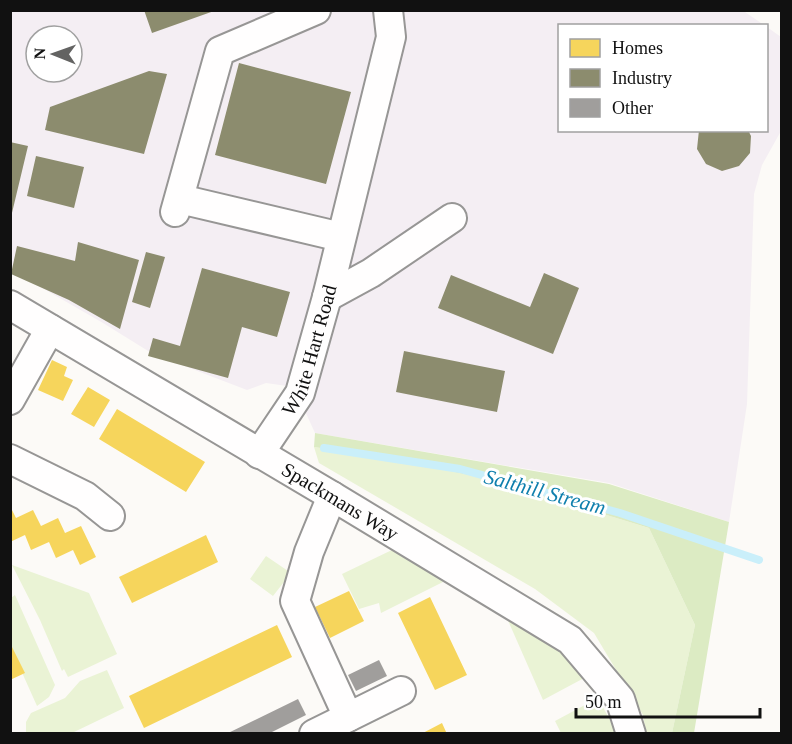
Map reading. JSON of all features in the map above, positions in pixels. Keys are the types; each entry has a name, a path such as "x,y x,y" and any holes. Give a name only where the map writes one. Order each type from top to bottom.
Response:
{"street":[{"path":"316,10 220,51 177,205 341,237"},
{"name":"White Hart Road","path":"259,454 300,393 327,297 391,37 388,10"},
{"path":"327,297 371,273 452,218"},
{"name":"Spackmans Way","path":"10,305 570,640 620,699 631,734"},
{"path":"10,400 50,330"},
{"path":"10,459 85,496 110,516"},
{"path":"332,496 309,552 295,601 348,717"},
{"path":"314,734 400,691"}],"shaded area":[{"path":"742,10 763,24 558,24 558,132 768,132 768,28 781,37 781,131 762,165 754,194 747,404 729,522 609,483 315,433 294,387 266,383 247,390 153,354 11,270 11,11"}],"green space":[{"path":"315,433 609,484 729,522 694,733 672,733 695,625 649,528 495,481 394,459 314,447"},
{"path":"314,447 394,459 495,481 649,528 695,625 672,733 646,733 643,715 594,633 535,589 319,463"},
{"path":"394,549 447,580 381,613 379,603 359,609 342,574"},
{"path":"266,556 291,573 273,596 250,579"},
{"path":"12,565 89,593 117,654 68,677 64,669 62,671 40,620"},
{"path":"15,595 55,685 49,697 37,706 11,648 11,598"},
{"path":"503,609 548,636 586,677 543,700"},
{"path":"107,670 124,708 72,733 26,733 26,722 31,713 65,698 80,681"},
{"path":"598,698 617,733 561,733 555,721"}],"building: Homes":[{"path":"52,360 67,367 64,376 73,380 63,401 38,390"},
{"path":"88,387 110,400 94,427 71,414"},
{"path":"117,409 205,462 186,492 99,439"},
{"path":"10,506 16,518 33,510 41,526 58,518 65,533 81,526 96,557 80,565 73,550 56,558 49,542 31,550 25,535 10,542"},
{"path":"206,535 218,562 132,603 119,577"},
{"path":"349,591 364,621 330,638 315,607"},
{"path":"430,597 467,675 435,690 398,613"},
{"path":"277,625 292,657 144,728 129,696"},
{"path":"10,643 25,673 10,680"},
{"path":"442,723 447,734 421,734"}],"building: Industry":[{"path":"144,10 214,10 214,11 152,33"},
{"path":"239,63 351,92 326,184 215,155"},
{"path":"149,71 167,74 144,154 45,130 50,107"},
{"path":"699,132 749,132 751,136 750,153 739,166 722,171 706,164 697,149"},
{"path":"10,142 28,146 11,217 10,217"},
{"path":"36,156 84,167 74,208 27,196"},
{"path":"78,242 139,260 120,329 69,300 11,274 17,246 75,261"},
{"path":"146,252 165,257 150,308 132,302"},
{"path":"202,268 290,292 277,337 242,327 228,378 148,356 153,338 180,346"},
{"path":"544,273 579,288 553,354 438,308 451,275 530,307"},
{"path":"404,351 505,371 497,412 396,392"}],"building: Other":[{"path":"379,660 387,676 356,691 348,675"},
{"path":"298,699 306,715 268,734 226,734"}],"waterway":[{"name":"Salthill Stream","path":"324,448 460,469 620,513 759,560"}]}
